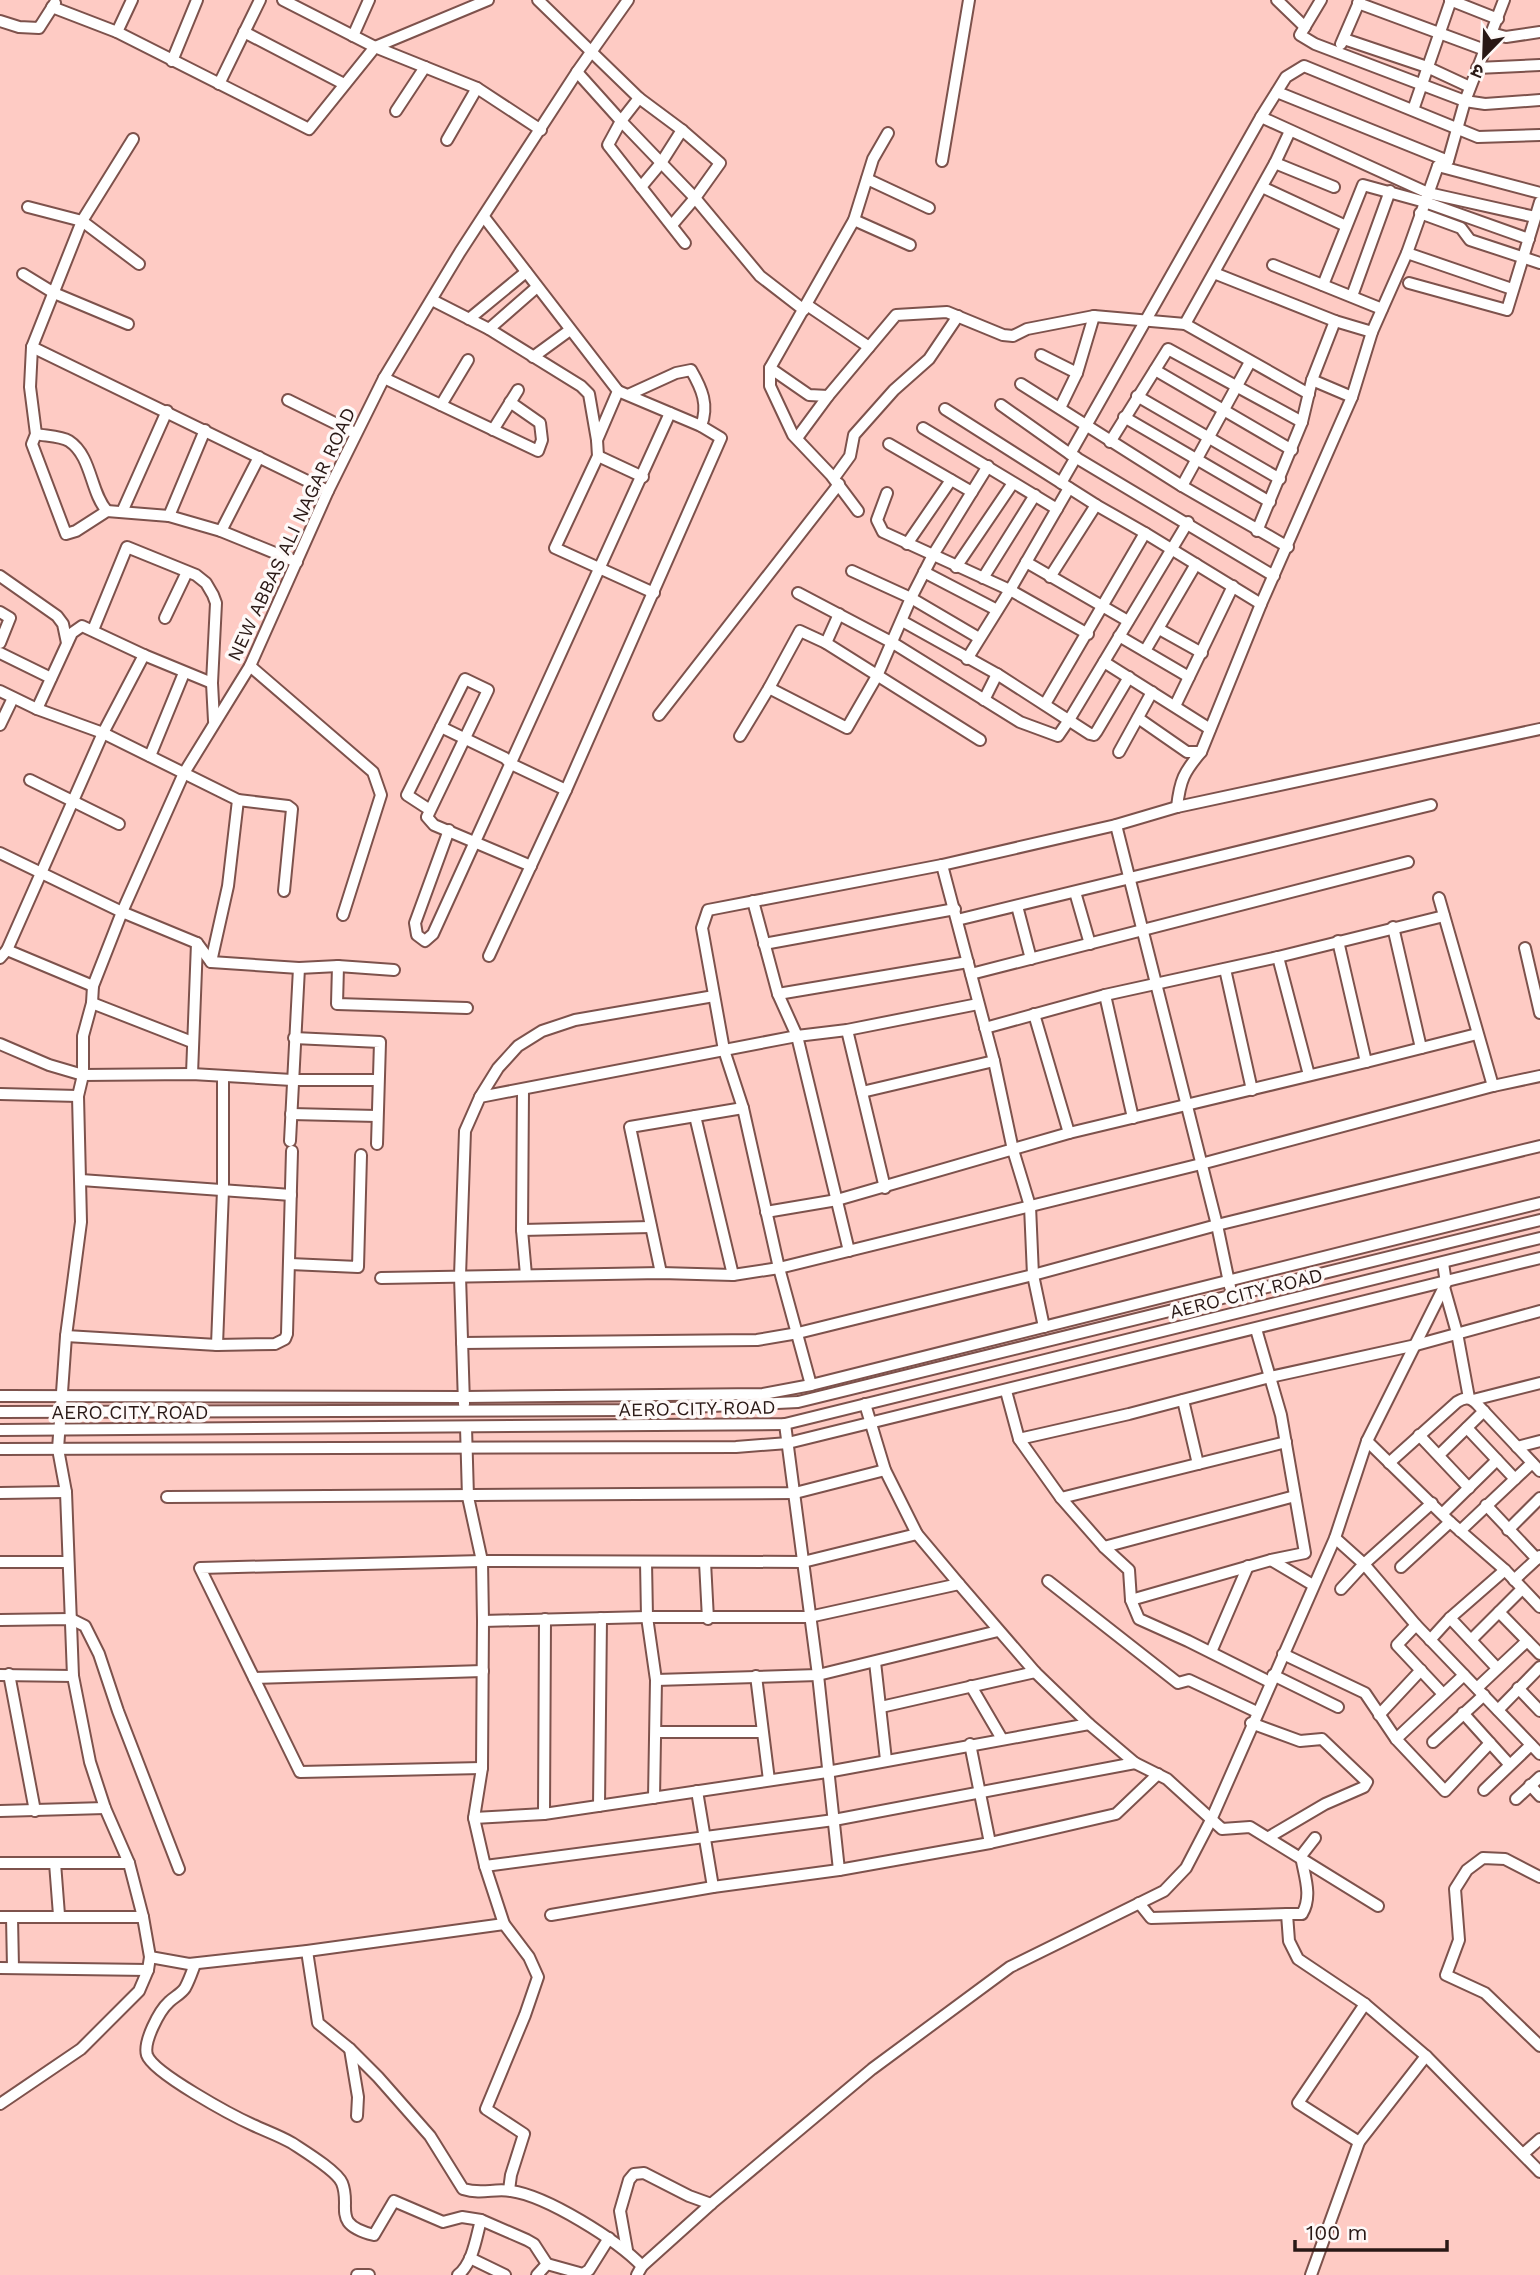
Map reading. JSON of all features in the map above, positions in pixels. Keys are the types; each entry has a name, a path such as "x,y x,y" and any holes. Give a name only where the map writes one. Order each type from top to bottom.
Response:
{"street":[{"path":"117,32 132,0"},
{"path":"172,61 197,0"},
{"path":"219,84 260,0"},
{"path":"283,0 375,47 477,88 541,130"},
{"path":"354,36 369,0"},
{"path":"0,21 24,28 39,28 54,3 309,129 375,47 488,0"},
{"path":"538,0 639,98 720,163 672,225"},
{"name":"NEW ABBAS ALI NAGAR ROAD","path":"59,1430 66,1336 81,1222 78,1096 83,1075 83,1036 92,1003 93,986 122,912 184,773 250,666 328,491 384,378 577,72 628,0"},
{"path":"942,161 969,0"},
{"path":"1278,0 1304,27"},
{"path":"1321,0 1300,35 1465,101 1485,104 1540,100"},
{"path":"1413,110 1451,0 1498,19"},
{"path":"1177,807 1180,783 1201,752 1261,604 1352,397 1372,332 1457,128 1504,0"},
{"path":"1337,52 1359,2 1485,50"},
{"path":"244,32 344,84"},
{"path":"1491,33 1506,37 1540,32"},
{"path":"1344,39 1427,67 1471,88"},
{"path":"1477,68 1540,65"},
{"path":"967,659 1056,509 1073,455 1145,319 1286,77 1304,66 1478,138 1540,135"},
{"path":"396,111 425,67"},
{"path":"577,72 695,198 760,276 805,308 869,347"},
{"path":"447,140 477,88"},
{"path":"1278,92 1443,163 1540,193"},
{"path":"639,98 621,121 608,145 685,243"},
{"path":"1261,117 1356,159 1461,228 1470,240 1540,263"},
{"path":"641,187 661,163 682,130"},
{"path":"1185,324 1262,187 1290,131"},
{"path":"858,511 836,481 797,438 769,383 770,368 854,220 873,159 888,133"},
{"path":"133,139 82,221 32,347 30,387 36,434 32,444 65,534 76,531 107,511 169,516 221,531 297,562"},
{"path":"1275,163 1334,187"},
{"path":"867,179 929,208"},
{"path":"1323,285 1363,185 1390,191 1529,239"},
{"path":"1262,187 1346,226"},
{"path":"1352,296 1390,191"},
{"path":"1409,283 1507,310 1540,202"},
{"path":"1425,203 1535,217"},
{"path":"28,207 82,221 139,264"},
{"path":"484,217 570,330 624,393 701,426 721,438 566,790 489,957"},
{"path":"854,220 910,244"},
{"path":"1407,253 1512,289"},
{"path":"1273,265 1382,309"},
{"path":"469,319 526,272"},
{"path":"1214,272 1335,321 1372,332"},
{"path":"23,274 54,293 128,324"},
{"path":"489,330 537,287"},
{"path":"432,300 489,330 581,386 589,394 598,456 555,548 654,593"},
{"path":"797,438 828,396 896,315 947,312 1008,335 1094,316 1185,324 1309,394"},
{"path":"659,715 836,481 850,456 855,435 894,390 929,359 958,316"},
{"path":"1060,408 1077,373 1094,316"},
{"path":"1256,531 1292,450 1312,380 1335,321"},
{"path":"533,357 570,330"},
{"path":"32,347 328,491"},
{"path":"1110,442 1168,349 1302,422"},
{"path":"1041,355 1077,373"},
{"path":"442,405 467,360"},
{"path":"1182,486 1250,362"},
{"path":"770,368 809,395 828,396"},
{"path":"597,440 624,393 691,370 706,402 701,426"},
{"path":"1155,370 1292,450"},
{"path":"384,378 537,451 542,440 540,423 510,402"},
{"path":"1312,380 1352,397"},
{"path":"1021,384 1182,486 1288,547"},
{"path":"493,430 518,390"},
{"path":"1137,396 1280,479"},
{"path":"288,400 355,433"},
{"path":"1001,405 1073,455 1274,576"},
{"path":"945,409 1096,505 1261,604"},
{"path":"122,512 167,411"},
{"path":"449,830 415,923 414,929 422,940 429,940 433,934 670,413"},
{"path":"1124,418 1270,502"},
{"path":"923,428 1056,509"},
{"path":"169,516 205,430"},
{"path":"36,434 69,440 82,456 100,504 107,511"},
{"path":"889,444 972,492"},
{"path":"598,456 643,477"},
{"path":"221,531 259,457"},
{"path":"769,688 847,728 877,676 933,555 988,466"},
{"path":"907,544 951,480"},
{"path":"956,567 1013,483"},
{"path":"887,493 877,520 878,527 888,536 1010,590 1088,634"},
{"path":"983,578 1035,495"},
{"path":"1050,577 1096,505"},
{"path":"798,593 893,643 1020,722 1058,736 1188,522"},
{"path":"1045,704 1145,533"},
{"path":"93,630 127,547 187,572 206,583 216,603 212,683 214,721"},
{"path":"1026,562 1128,621"},
{"path":"1145,652 1196,564"},
{"path":"852,571 911,598 979,638"},
{"path":"165,618 187,572"},
{"path":"924,572 997,610"},
{"path":"0,576 57,616 63,624 67,644"},
{"path":"1175,706 1233,586"},
{"path":"0,612 10,618 0,643"},
{"path":"826,643 839,614"},
{"path":"902,621 997,674 1094,735 1129,677"},
{"path":"37,709 75,629 82,626 212,683"},
{"path":"1159,629 1202,653"},
{"path":"740,736 800,631 826,643 980,740"},
{"path":"1119,636 1189,677"},
{"path":"0,653 51,678"},
{"path":"93,986 4,954 103,733 144,655"},
{"path":"1104,662 1210,729"},
{"path":"250,666 373,772 381,795 343,915"},
{"path":"150,756 184,673"},
{"path":"984,700 997,674"},
{"path":"430,810 407,795 466,680 488,690 427,817 430,822 531,866"},
{"path":"0,691 37,709 103,733 238,800 288,806 292,809 284,891"},
{"path":"1119,752 1152,692"},
{"path":"0,725 13,698"},
{"path":"1138,718 1187,751 1201,752"},
{"path":"441,727 566,790"},
{"path":"811,1385 779,1268 743,1108 724,1050 702,928 705,914 711,908 942,865 1116,825 1177,807 1540,729"},
{"path":"30,780 119,824"},
{"path":"211,962 228,886 238,800"},
{"path":"764,944 1017,906 1431,805"},
{"path":"1116,825 1217,1225 1231,1297"},
{"path":"0,853 122,912 197,943 211,962 299,968 394,970"},
{"path":"971,974 1408,862"},
{"path":"942,865 995,1061 1013,1150 1030,1206 1033,1275 1044,1327"},
{"path":"1075,892 1090,944"},
{"path":"1439,898 1493,1086"},
{"path":"753,901 778,994 797,1036 849,1251"},
{"path":"1017,906 1031,959"},
{"path":"985,1028 1105,995 1279,957 1444,916"},
{"path":"1393,927 1421,1048"},
{"path":"1338,941 1366,1062"},
{"path":"192,1074 197,943"},
{"path":"1525,948 1540,1013"},
{"path":"1279,957 1309,1075"},
{"path":"778,994 968,962"},
{"path":"338,967 337,1004 467,1008"},
{"path":"66,1336 217,1345 275,1344 285,1339 292,1195 292,1080 299,968"},
{"path":"1225,969 1252,1090"},
{"path":"1105,995 1133,1118"},
{"path":"464,1410 460,1276 465,1131 480,1097 498,1068 518,1046 542,1031 575,1020 714,996"},
{"path":"92,1003 192,1042"},
{"path":"480,1097 978,1004"},
{"path":"1034,1014 1069,1133"},
{"path":"847,1030 885,1188"},
{"path":"766,1212 837,1200 885,1188 1069,1133 1477,1034"},
{"path":"294,1038 380,1042 377,1144"},
{"path":"1,1044 49,1065 83,1075 192,1074 292,1080 378,1080"},
{"path":"862,1092 995,1061"},
{"path":"217,1345 223,1190 223,1076"},
{"path":"381,1278 661,1273 733,1275 779,1268 1201,1164 1493,1086 1540,1076"},
{"path":"523,1090 522,1230 526,1275"},
{"path":"0,1105 0,1094 78,1096"},
{"path":"661,1273 630,1127 743,1108"},
{"path":"291,1114 377,1116"},
{"path":"695,1116 733,1275"},
{"path":"462,1343 757,1340 798,1333 1033,1275 1217,1225 1540,1146"},
{"path":"290,1264 358,1267 361,1155"},
{"path":"81,1180 292,1195"},
{"path":"0,1396 464,1397 763,1394 811,1385 1540,1203"},
{"name":"AERO CITY ROAD","path":"0,1412 629,1410 798,1402 1540,1220"},
{"path":"522,1230 651,1227"},
{"name":"AERO CITY ROAD","path":"0,1430 785,1424 1540,1238"},
{"path":"0,1449 736,1447 788,1443 1445,1285 1540,1258"},
{"path":"1443,1263 1445,1285 1471,1399 1536,1467 1516,1479 1460,1531"},
{"path":"711,2204 644,2173 634,2174 629,2180 620,2211 627,2250 640,2271 711,2204 872,2069 1010,1967 1164,1891 1186,1868 1211,1819 1251,1723 1335,1538 1367,1441 1445,1285"},
{"path":"1019,1438 1270,1377 1416,1345 1540,1311"},
{"path":"1131,1601 1248,1566 1305,1553 1281,1415 1256,1329"},
{"path":"1047,1342 1049,1359"},
{"path":"1389,1463 1463,1398 1471,1399 1540,1383"},
{"path":"1006,1391 1019,1438 1061,1499 1104,1548 1129,1570 1131,1601 1139,1619 1338,1707"},
{"path":"1182,1400 1198,1464"},
{"path":"865,1404 885,1470 917,1534 1035,1672 1089,1724 1135,1763 1167,1779 1222,1829 1250,1827 1378,1906"},
{"path":"1438,1455 1484,1411"},
{"path":"785,1424 818,1675 839,1870"},
{"path":"466,1427 468,1497 482,1561 484,1621 482,1768 474,1818 485,1866 504,1924 529,1957 537,1978 525,2015 486,2109 524,2134 509,2190"},
{"path":"1468,1428 1516,1479"},
{"path":"0,2104 81,2049 139,1991 150,1958 143,1917 128,1863 104,1808 90,1762 73,1676 66,1492 58,1449 59,1430"},
{"path":"1419,1435 1469,1488"},
{"path":"1367,1441 1522,1589 1538,1600"},
{"path":"1517,1447 1540,1441"},
{"path":"1061,1499 1286,1442"},
{"path":"1401,1567 1446,1518 1469,1488 1497,1460"},
{"path":"167,1497 795,1493 885,1470"},
{"path":"0,1493 66,1492"},
{"path":"1104,1548 1295,1496"},
{"path":"1507,1530 1539,1500"},
{"path":"1342,1589 1364,1564 1432,1503"},
{"path":"1486,1505 1507,1530 1538,1557 1514,1580"},
{"path":"482,1768 300,1772 200,1568 482,1561 803,1562 917,1534"},
{"path":"1335,1538 1364,1564 1416,1625 1540,1754"},
{"path":"1271,1560 1313,1585"},
{"path":"0,1562 68,1562"},
{"path":"646,1562 647,1617 656,1680 654,1798"},
{"path":"705,1562 708,1619"},
{"path":"1211,1652 1248,1566"},
{"path":"1430,1640 1450,1618 1505,1570"},
{"path":"1048,1581 1178,1683 1189,1680 1256,1712"},
{"path":"484,1621 809,1617 959,1584"},
{"path":"1471,1640 1522,1589"},
{"path":"1499,1612 1540,1654"},
{"path":"599,1806 601,1618"},
{"path":"1450,1618 1497,1668"},
{"path":"0,1620 71,1619 85,1626 91,1635 179,1869"},
{"path":"544,1815 545,1619"},
{"path":"1416,1625 1396,1645 1443,1694"},
{"path":"656,1680 818,1675 998,1631"},
{"path":"1433,1742 1463,1713 1497,1668 1527,1641"},
{"path":"1283,1654 1366,1693 1395,1739 1445,1791 1490,1743"},
{"path":"875,1661 887,1759"},
{"path":"1498,1710 1540,1667"},
{"path":"1378,1715 1420,1670"},
{"path":"254,1678 483,1671"},
{"path":"881,1707 1035,1672"},
{"path":"35,1811 4,1674 73,1676"},
{"path":"755,1675 769,1780"},
{"path":"1395,1739 1464,1675"},
{"path":"971,1686 1002,1739"},
{"path":"1518,1688 1540,1709"},
{"path":"1463,1713 1509,1764"},
{"path":"1251,1723 1300,1741 1322,1739 1367,1782 1364,1787 1325,1804 1269,1837"},
{"path":"474,1818 544,1815 827,1772 1089,1724"},
{"path":"656,1732 762,1732"},
{"path":"970,1744 990,1843"},
{"path":"1484,1790 1531,1745"},
{"path":"485,1866 834,1820 1135,1763"},
{"path":"551,1915 713,1887 839,1870 990,1843 1116,1814 1158,1774"},
{"path":"1516,1799 1540,1777"},
{"path":"1530,1786 1540,1796"},
{"path":"697,1791 713,1887"},
{"path":"0,1811 104,1808"},
{"path":"1300,1856 1315,1838"},
{"path":"1139,1903 1151,1919 1302,1914 1308,1896 1300,1856"},
{"path":"1540,1877 1506,1859 1483,1858 1467,1870 1455,1889 1459,1940 1446,1975 1485,1993 1540,2046"},
{"path":"0,1863 128,1863"},
{"path":"55,1863 59,1915"},
{"path":"1287,1914 1291,1946 1298,1959 1365,2004 1426,2056 1540,2172"},
{"path":"13,1969 6,1917 143,1917"},
{"path":"150,1958 192,1964 504,1924"},
{"path":"307,1951 318,2023 378,2077 430,2136 463,2189 477,2193 509,2190 530,2195 627,2250"},
{"path":"192,1964 184,1989 171,1999 157,2017 147,2045 148,2058 158,2069 231,2114 290,2142 335,2174 342,2181 345,2216 351,2223 374,2235 394,2201 443,2222 462,2217 481,2220 527,2239 534,2244 547,2264 583,2274 589,2270 609,2238"},
{"path":"0,1968 148,1970"},
{"path":"1359,2142 1298,2103 1365,2004"},
{"path":"350,2049 358,2097 357,2116"},
{"path":"1311,2275 1359,2142 1426,2056"},
{"path":"1523,2154 1540,2139"},
{"path":"458,2275 464,2271 470,2258 481,2220"},
{"path":"470,2258 505,2275"},
{"path":"537,2275 547,2264"},
{"path":"357,2275 369,2275"}]}
